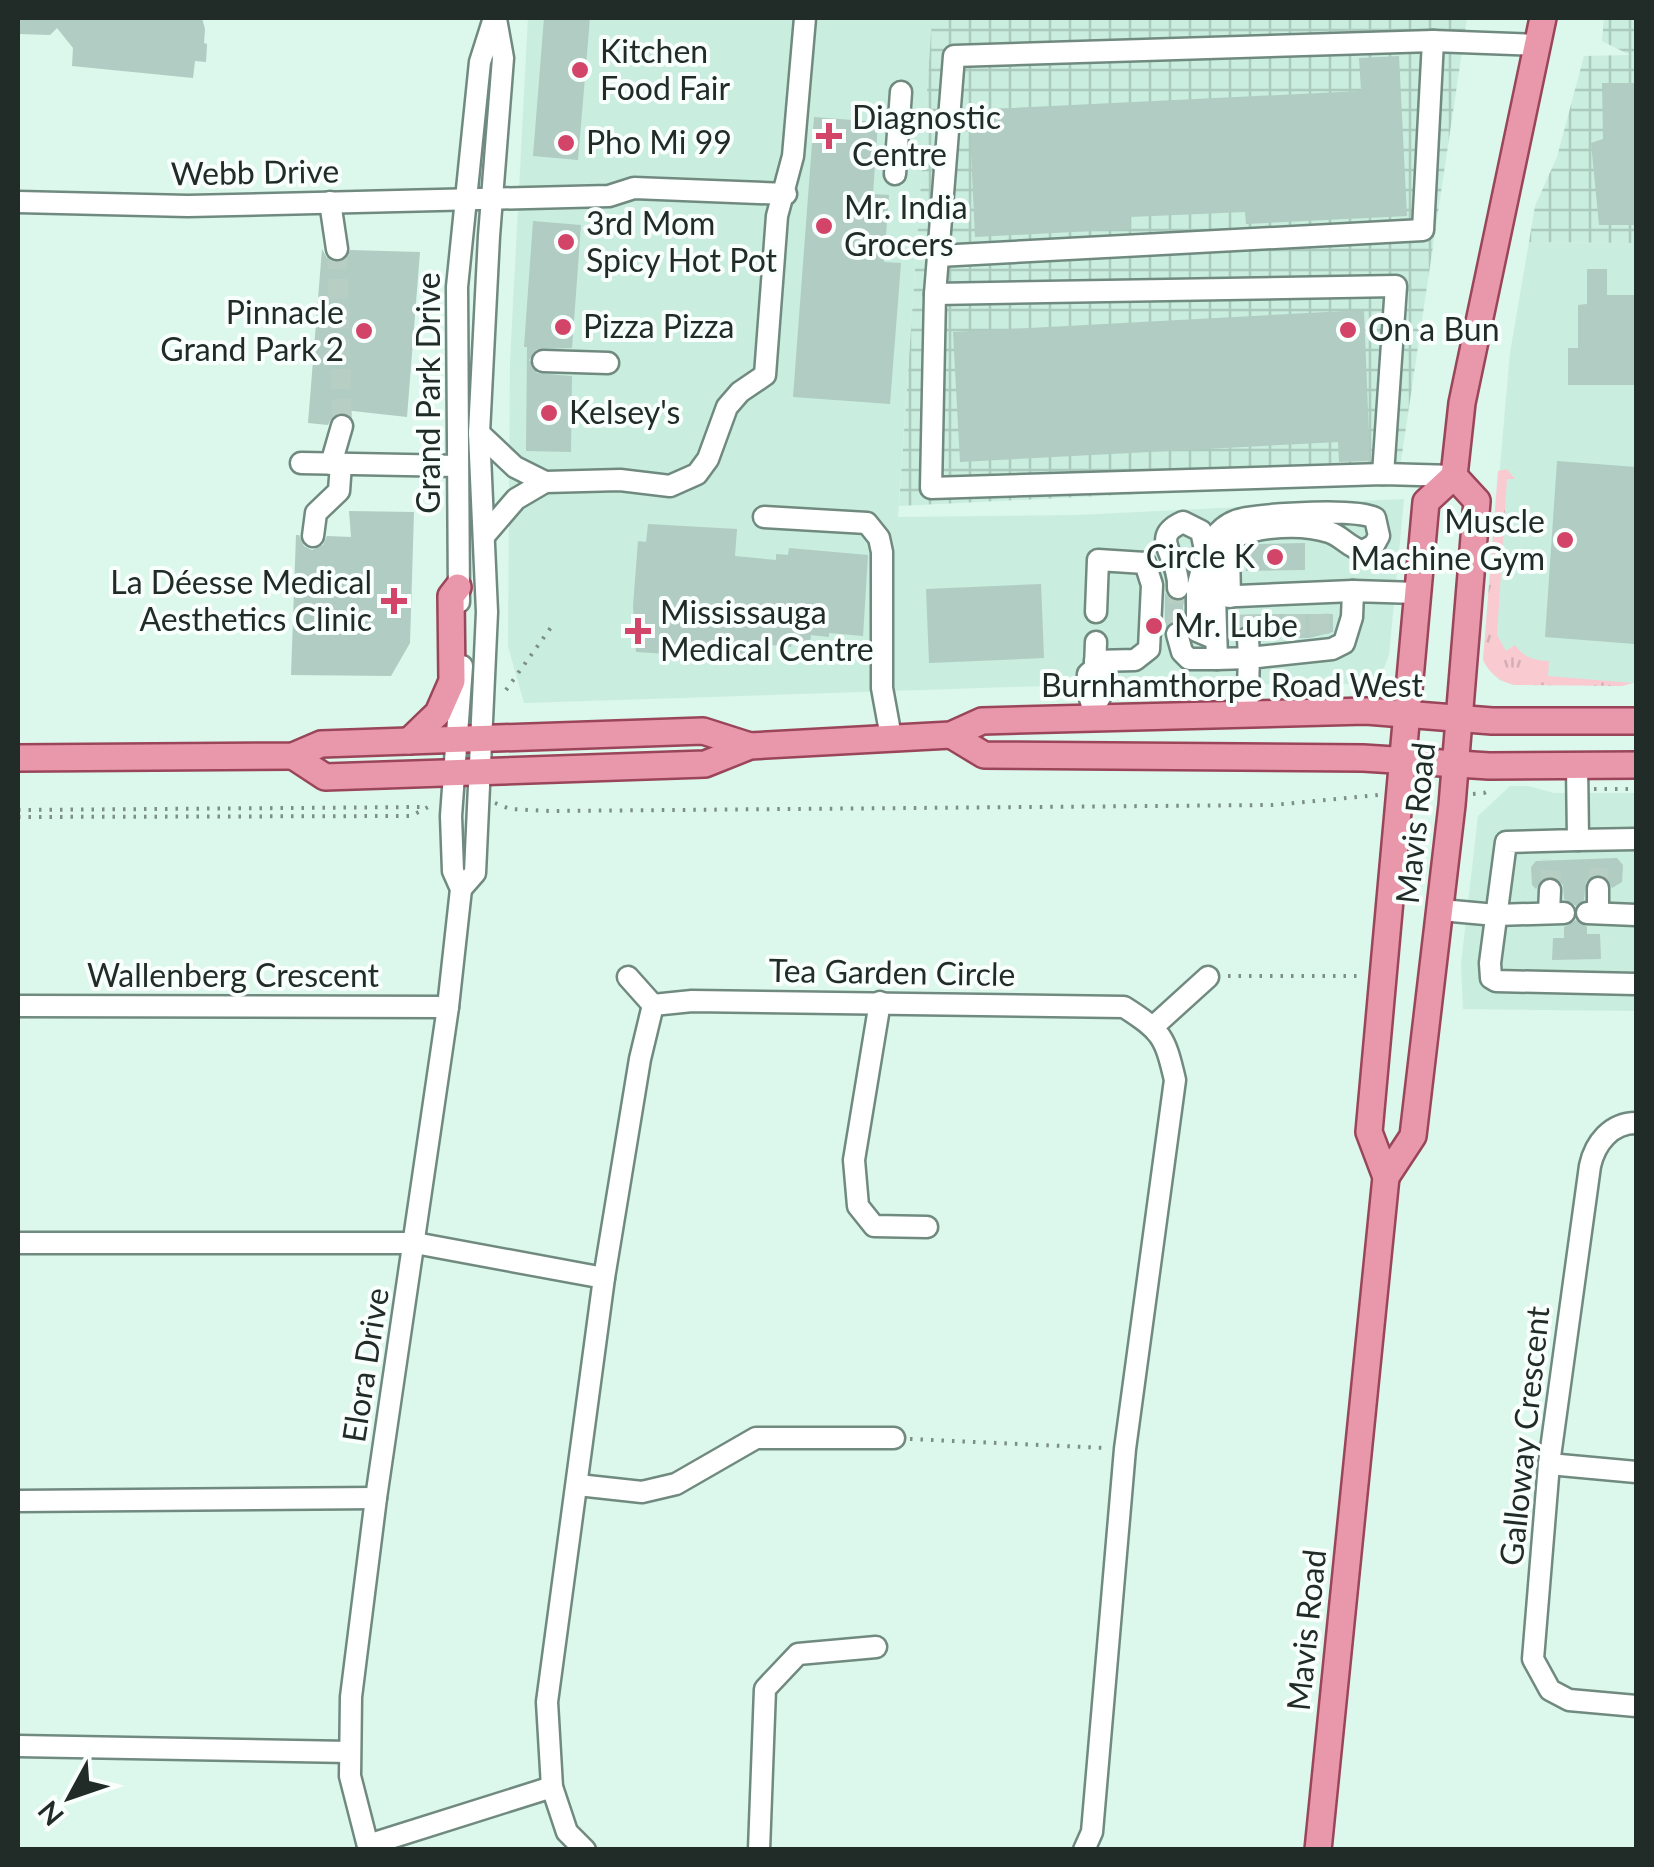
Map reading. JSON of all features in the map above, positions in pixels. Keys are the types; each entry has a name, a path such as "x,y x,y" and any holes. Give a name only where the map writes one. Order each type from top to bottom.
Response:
{"main road":[{"path":"1454,476 1462,403 1542,18"},
{"name":"Mavis Road","path":"1318,1850 1386,1178 1369,1132 1416,593 1426,502 1454,476 1478,501 1456,764 1413,1136 1386,1178"},
{"path":"409,740 438,713 452,681 451,596 458,586"},
{"name":"Burnhamthorpe Road West","path":"294,756 325,777 705,764 750,746 951,734 982,722 1093,712 1366,711 1459,719 1636,721"},
{"name":"Burnhamthorpe Road West","path":"18,758 294,756 321,744 703,731 750,746"},
{"name":"Burnhamthorpe Road West","path":"951,734 984,755 1636,765"}],"street":[{"name":"Grand Park Drive","path":"467,772 487,612 479,434 503,58 495,18"},
{"name":"Grand Park Drive","path":"470,739 458,586 457,287 480,62 495,18"},
{"path":"485,535 516,499 545,482 620,480 670,486 697,474 708,459 726,407 764,375 777,216 794,156 805,18"},
{"path":"938,256 1422,230 1433,41"},
{"path":"1454,476 1383,474 931,488 935,294 954,56 1433,41 1536,45"},
{"path":"894,174 901,92"},
{"name":"Webb Drive","path":"18,202 188,206 609,196 634,188 786,194"},
{"path":"330,202 337,249"},
{"path":"935,294 1396,286 1383,474"},
{"path":"544,361 608,363"},
{"path":"313,536 316,513 338,491 336,464 342,426"},
{"path":"479,434 516,467 545,482"},
{"path":"301,463 458,466"},
{"path":"1216,649 1235,601 1229,552 1234,537 1248,531 1302,526 1334,532 1352,548 1363,551 1374,545 1378,536 1375,518 1364,513 1323,514 1244,518 1226,524 1218,533 1235,601"},
{"path":"764,518 867,522 879,538 882,688 891,737"},
{"path":"1178,588 1179,572 1164,534 1183,522 1201,530 1206,554 1197,588 1197,632 1216,649"},
{"path":"1093,712 1104,686 1096,657 1134,660 1149,649 1152,585 1145,563 1098,560 1096,612"},
{"path":"1177,634 1182,652 1189,659 1216,649 1320,644 1332,650 1344,642 1352,618 1353,591"},
{"path":"1235,601 1270,605 1319,603 1353,591 1416,593"},
{"path":"1246,714 1259,647"},
{"path":"1578,765 1592,846"},
{"name":"Elora Drive","path":"369,1848 354,1799 349,1752 352,1698 461,889 475,874 467,772"},
{"path":"1636,839 1552,851 1506,842 1490,963 1496,982 1636,984"},
{"path":"1598,888 1593,913 1636,915"},
{"path":"1441,910 1556,913 1550,890"},
{"path":"1084,1850 1092,1832 1126,1449 1175,1080 1168,1048 1154,1026 1208,976"},
{"path":"584,1850 566,1832 552,1787 547,1702 604,1278 640,1060 653,1006 628,977"},
{"name":"Tea Garden Circle","path":"653,1006 692,1001 1124,1008 1154,1026"},
{"path":"880,1002 854,1160 858,1206 874,1226 928,1227"},
{"name":"Wallenberg Crescent","path":"18,1006 448,1007"},
{"name":"Galloway Crescent","path":"1636,1123 1626,1123 1594,1148 1549,1464 1532,1659 1550,1690 1570,1700 1636,1706"},
{"path":"18,1243 415,1243 604,1278"},
{"path":"578,1484 642,1492 676,1484 756,1438 894,1438"},
{"path":"1549,1464 1636,1472"},
{"path":"18,1501 376,1498"},
{"path":"760,1850 764,1689 798,1654 876,1648"},
{"path":"18,1746 349,1752"},
{"path":"369,1848 552,1787"}],"path":[{"path":"506,690 552,626"},
{"path":"1594,790 1636,789"},
{"path":"1453,794 1484,793"},
{"path":"498,803 510,809 550,811 1272,806 1400,795"},
{"path":"18,814 410,810 431,806"},
{"path":"1208,976 1366,976"},
{"path":"894,1438 1126,1449"}],"shaded area":[{"path":"528,18 932,18 898,517 1077,515 1404,499 1389,655 1383,671 1360,684 1075,685 524,703 508,646 510,362"},
{"path":"932,18 1467,18 1398,481 899,506"},
{"path":"1604,18 1636,18 1636,243 1529,242 1535,206 1557,157 1584,56 1630,55 1602,41"},
{"path":"1529,242 1636,243 1636,683 1514,685 1499,680 1483,660 1510,353"},
{"path":"1510,786 1554,793 1636,793 1636,1011 1463,1009 1461,964 1478,816"}],"green space":[{"path":"1507,469 1515,479 1507,479 1497,635 1506,651 1515,645 1530,658 1549,661 1548,676 1633,683 1514,685 1495,676 1483,660 1498,471"}],"building":[{"path":"18,18 202,18 206,62 195,61 193,78 72,66 73,48 57,28 50,35 18,34"},
{"path":"544,18 590,18 578,160 533,156"},
{"path":"1399,56 1407,216 1246,224 1245,212 1130,217 1130,229 975,237 969,110 1361,91 1359,58"},
{"path":"1602,83 1636,83 1636,225 1599,225 1591,143 1603,139"},
{"path":"814,117 878,122 873,194 889,195 884,262 901,263 890,404 793,397"},
{"path":"533,221 581,225 572,348 537,349 529,360 537,373 572,376 571,452 526,451 524,347"},
{"name":"Pinnacle Grand Park 2","path":"322,249 327,258 338,263 346,259 350,250 420,252 407,417 344,410 333,416 328,425 308,423"},
{"path":"1587,269 1607,269 1607,295 1636,295 1636,385 1568,385 1568,348 1578,348 1578,305 1587,304"},
{"path":"1364,310 1370,461 1339,462 1338,442 960,462 953,332"},
{"path":"1557,461 1636,467 1635,644 1545,637"},
{"path":"349,511 414,512 410,643 391,676 291,675 296,535 312,550 323,545 327,536 351,537"},
{"path":"648,524 737,529 735,556 776,560 776,554 788,555 789,548 868,555 863,636 811,635 810,643 792,641 791,647 771,645 771,654 751,652 750,659 636,652 633,606 638,541 646,542"},
{"name":"Circle K","path":"1305,543 1305,570 1246,571 1246,548"},
{"path":"1041,584 1044,658 929,663 926,589"},
{"path":"1165,593 1173,601 1183,600 1183,622 1172,621 1165,629"},
{"path":"1333,614 1333,632 1309,638 1262,638 1255,626 1246,624 1230,638 1229,615"},
{"path":"1617,858 1623,865 1622,882 1612,888 1606,877 1592,876 1586,882 1584,900 1576,906 1564,899 1563,885 1556,878 1543,878 1536,889 1532,885 1531,867 1536,861"},
{"path":"1576,920 1587,927 1587,934 1600,934 1601,959 1552,960 1553,938 1564,938 1564,927"}],"tunnel":[{"path":"337,249 342,426"},
{"path":"1177,634 1178,588"},
{"path":"1270,614 1270,638"},
{"path":"1295,614 1295,638"},
{"path":"1319,614 1320,638"},
{"path":"1247,615 1248,638"},
{"path":"1598,888 1599,858"},
{"path":"1550,890 1552,860"}],"place":[{"name":"Kitchen Food Fair","path":"580,70"},
{"name":"Diagnostic Centre","path":"829,136"},
{"name":"Pho Mi 99","path":"566,143"},
{"name":"Mr. India Grocers","path":"824,226"},
{"name":"3rd Mom Spicy Hot Pot","path":"566,242"},
{"name":"Pizza Pizza","path":"563,327"},
{"name":"On a Bun","path":"1348,330"},
{"name":"Pinnacle Grand Park 2","path":"364,331"},
{"name":"Kelsey's","path":"549,413"},
{"name":"Muscle Machine Gym","path":"1565,540"},
{"name":"Circle K","path":"1275,557"},
{"name":"La Déesse Medical Aesthetics Clinic","path":"394,601"},
{"name":"Mr. Lube","path":"1154,626"},
{"name":"Mississauga Medical Centre","path":"638,631"}]}
